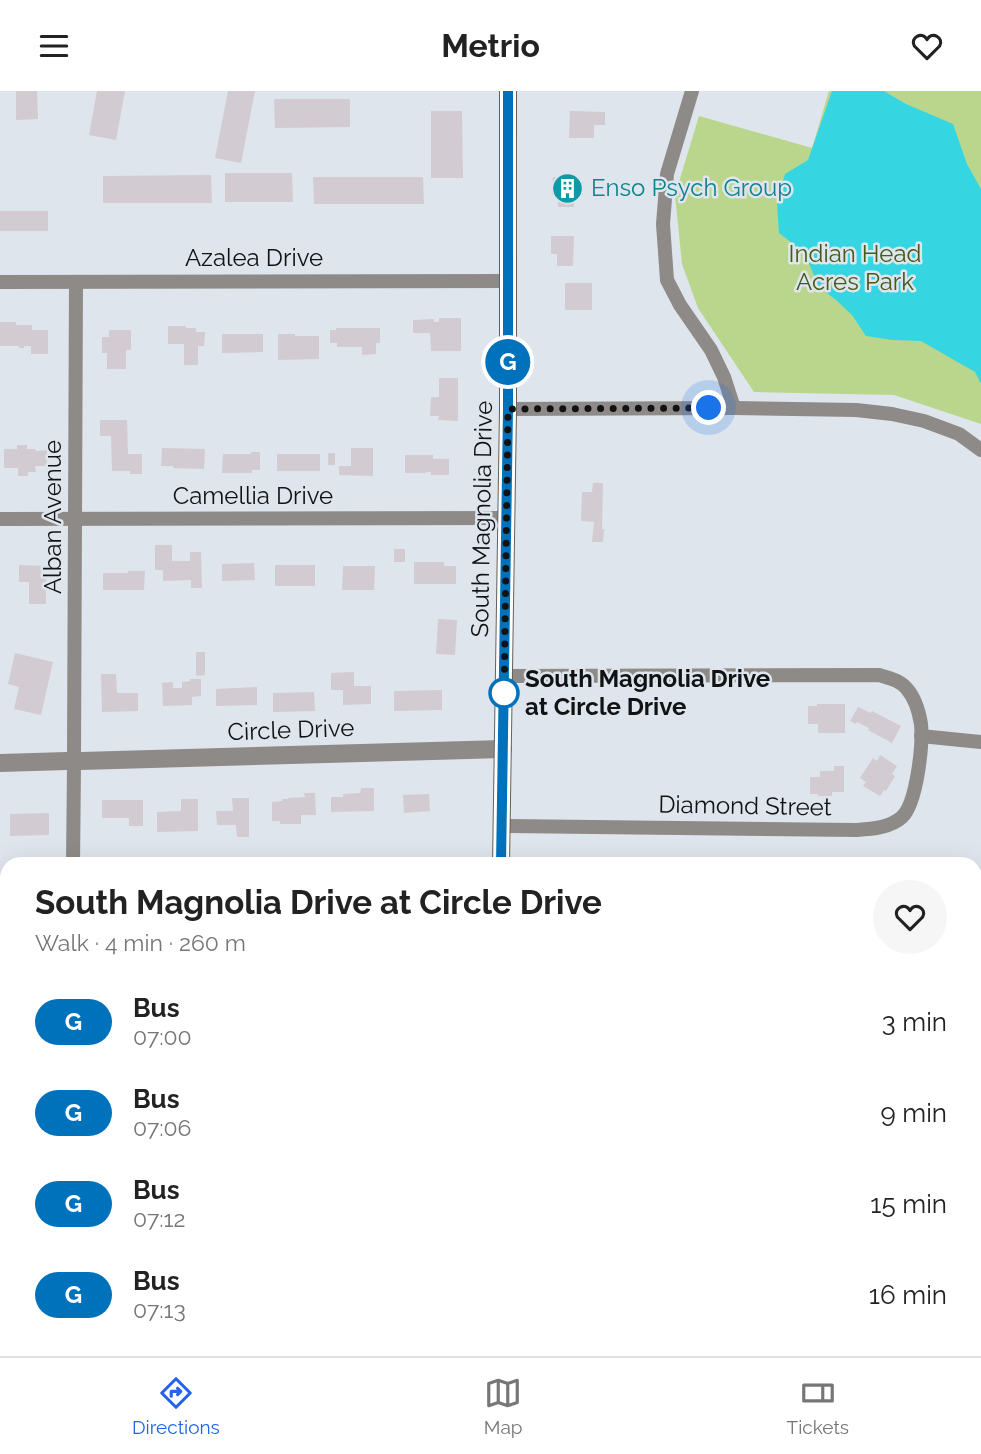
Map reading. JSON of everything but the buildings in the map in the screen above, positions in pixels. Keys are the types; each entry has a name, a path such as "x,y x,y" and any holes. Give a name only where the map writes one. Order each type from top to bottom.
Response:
{"main road":[{"name":"South Magnolia Drive","path":"500,857 508,409 508,91"}],"street":[{"path":"692,91 667,174 663,224 667,280 680,305 711,349 734,408"},
{"name":"Azalea Drive","path":"0,282 509,281"},
{"name":"Alban Avenue","path":"73,857 75,282"},
{"path":"508,409 734,408 892,414 924,421 959,434 981,450"},
{"name":"Camellia Drive","path":"0,519 506,518"},
{"path":"504,676 879,675 897,681 908,690 917,707 921,736 981,742"},
{"name":"Diamond Street","path":"501,826 842,830 876,828 902,817 907,809 914,794 921,736"},
{"name":"Circle Drive","path":"0,763 503,749"}],"green space":[{"name":"Indian Head Acres Park","path":"829,91 981,91 981,424 894,395 754,392 698,308 682,264 675,195 699,116 812,148"}],"water":[{"path":"832,91 884,91 906,104 953,124 967,164 981,189 981,384 975,372 921,341 866,336 852,315 819,287 804,252 779,233 777,204 785,174 808,160"}],"bus line":[{"name":"G","path":"501,857 508,409 508,91"}],"place":[{"name":"Enso Psych Group","path":"568,188"},
{"name":"South Magnolia Drive at Circle Drive","path":"504,693"}],"route":[{"path":"504,693 504,700 508,409 709,408"}]}
